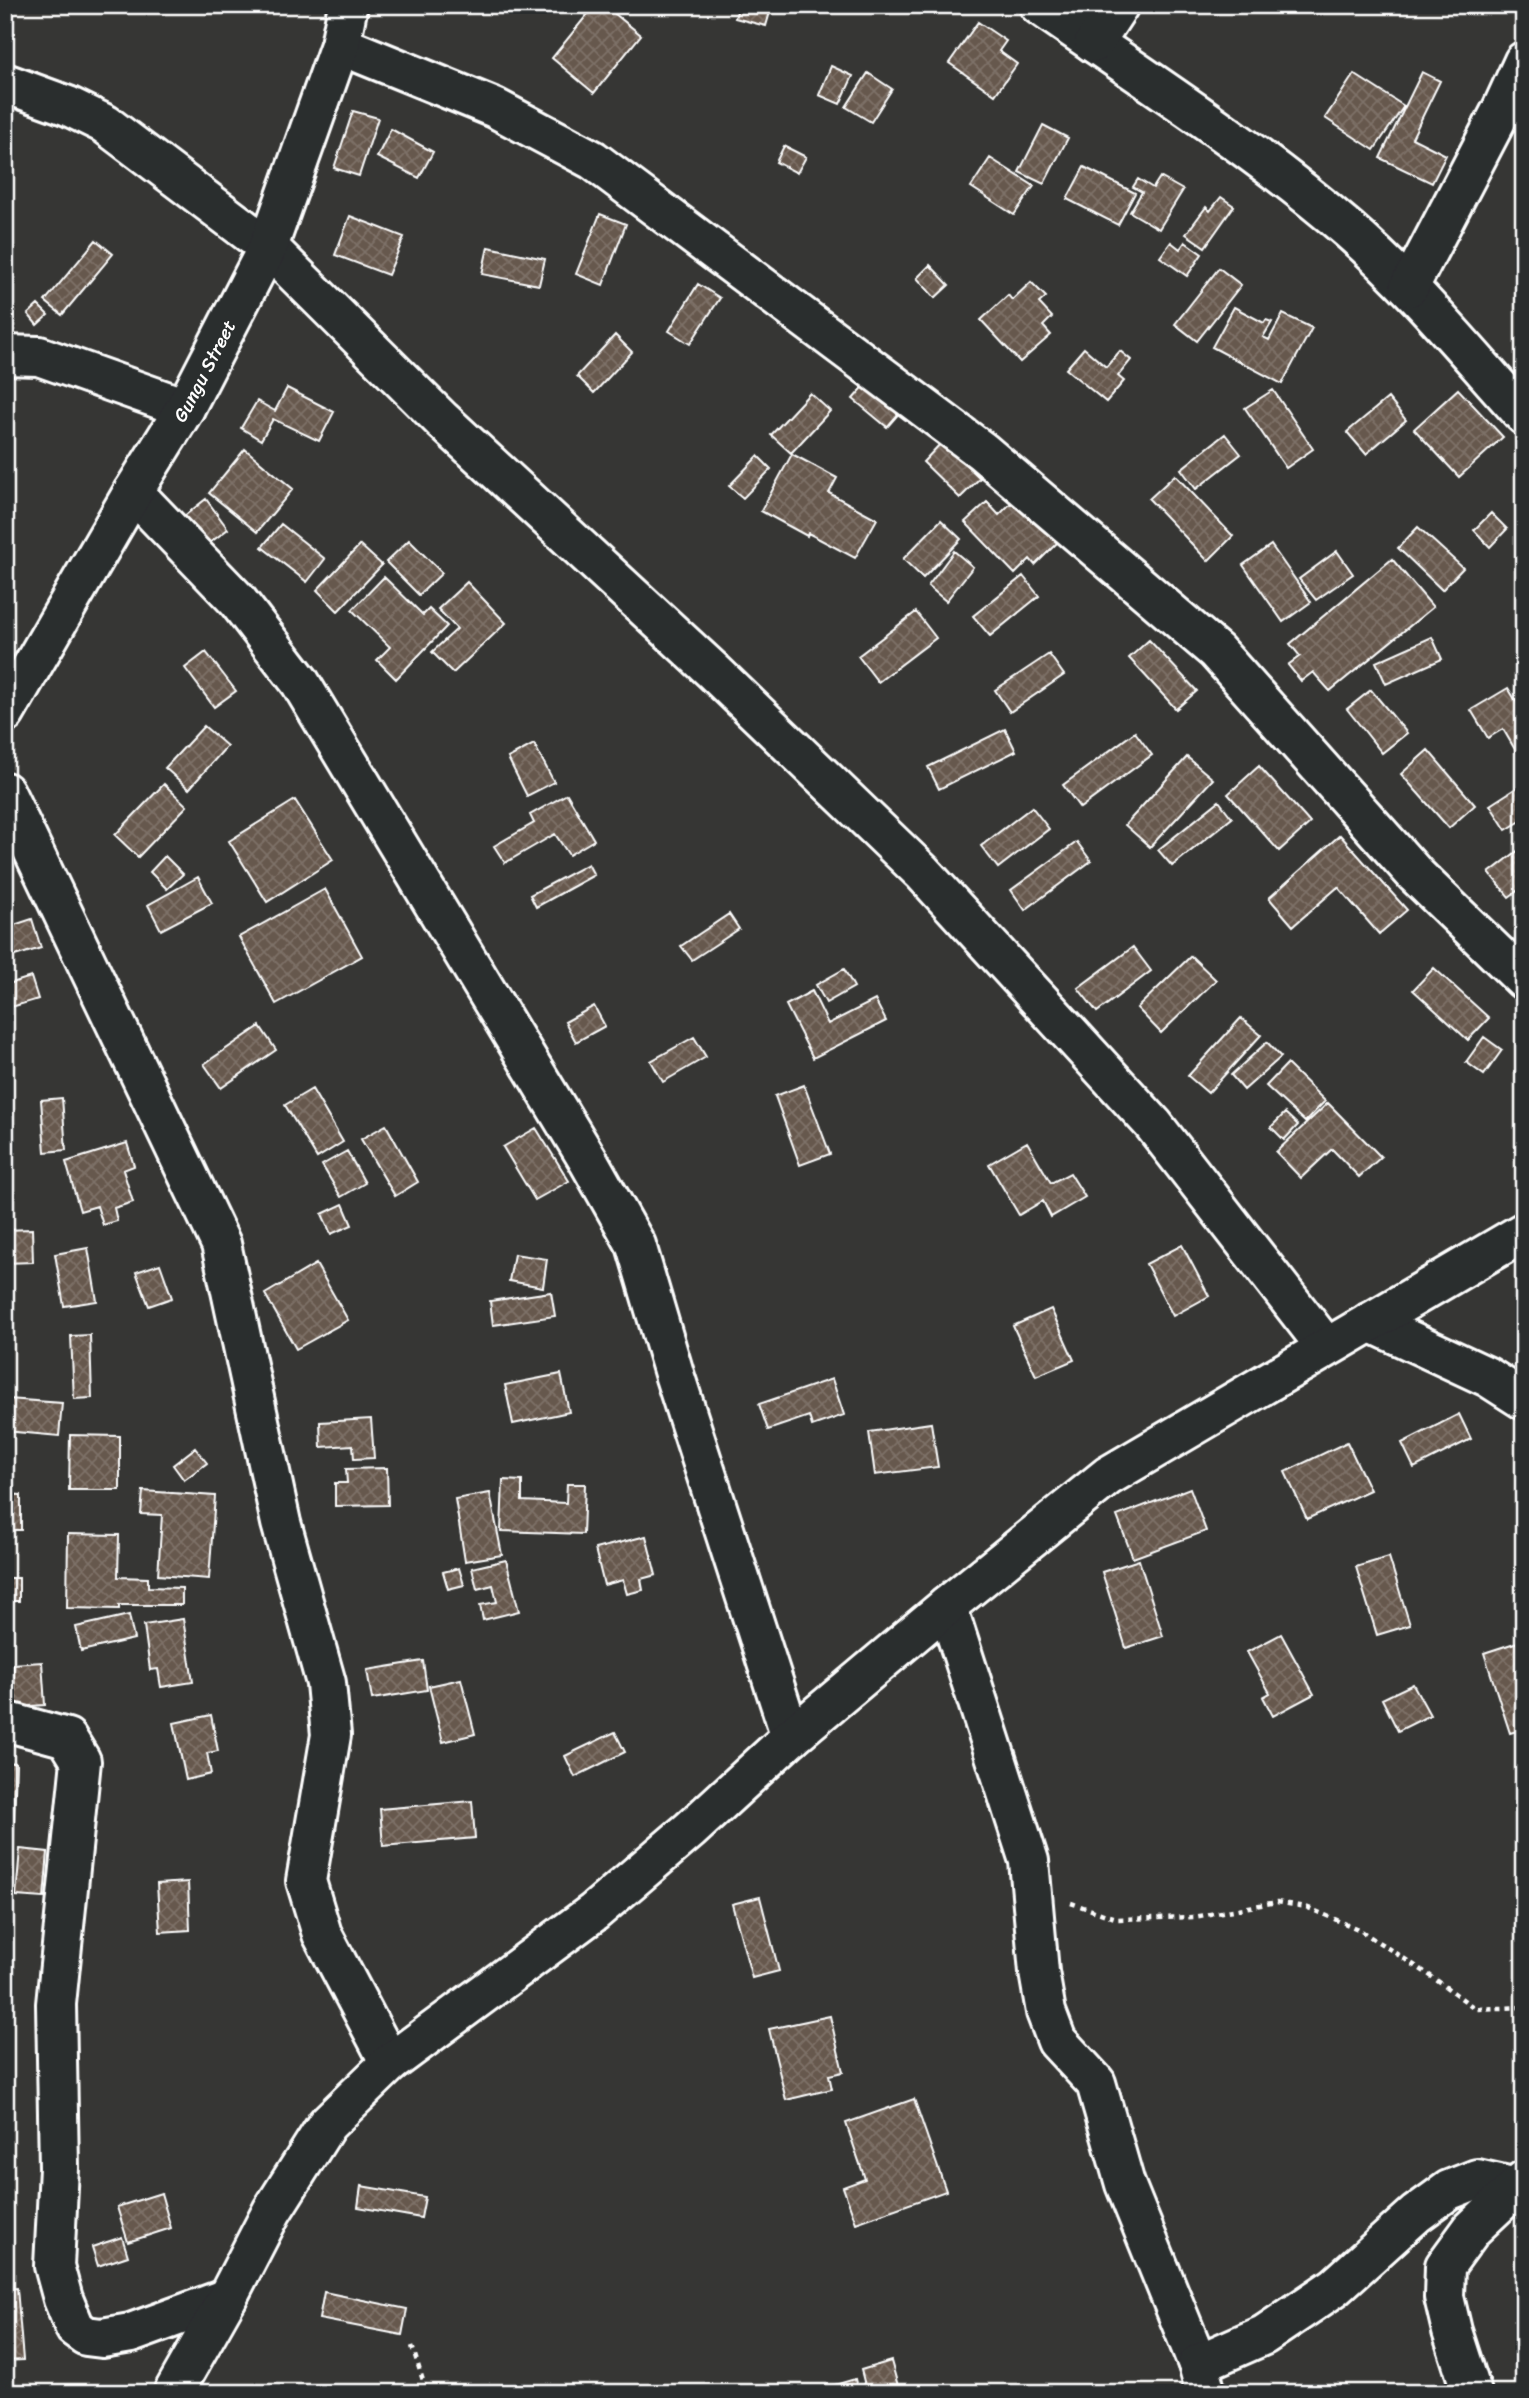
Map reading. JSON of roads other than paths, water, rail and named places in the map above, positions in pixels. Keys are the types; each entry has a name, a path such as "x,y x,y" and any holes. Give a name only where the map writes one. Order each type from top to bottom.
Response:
{"street":[{"name":"Gungu Street","path":"5,713 185,408 268,247 340,45 348,5"},
{"path":"1039,5 1254,155 1348,229 1409,287 1524,415"},
{"path":"1094,43 1119,5"},
{"path":"340,45 495,108 593,160 982,451 1216,651 1416,875 1524,980"},
{"path":"1409,287 1502,109 1524,61"},
{"path":"5,83 68,106 106,124 268,247 442,420 712,670 922,872 1153,1124 1326,1347"},
{"path":"5,355 39,356 185,408"},
{"path":"133,492 237,600 300,682 588,1160 636,1245 675,1377 791,1737"},
{"path":"5,792 221,1244 281,1523 327,1683 331,1735 306,1881 322,1934 390,2063"},
{"path":"173,2393 272,2211 327,2124 390,2063 594,1912 690,1830 791,1737 1108,1476 1524,1232"},
{"path":"1370,1322 1488,1377 1524,1400"},
{"path":"947,1606 1028,1861 1039,1972 1046,2012 1057,2041 1096,2082 1125,2184 1202,2378 1335,2287 1416,2214 1448,2190 1477,2179 1522,2185"},
{"path":"5,1721 67,1738 81,1761 56,2004 59,2168 54,2266 63,2299 75,2328 86,2336 102,2338 131,2333 227,2298"},
{"path":"1472,2393 1444,2297 1445,2266 1472,2228 1522,2185"}]}
